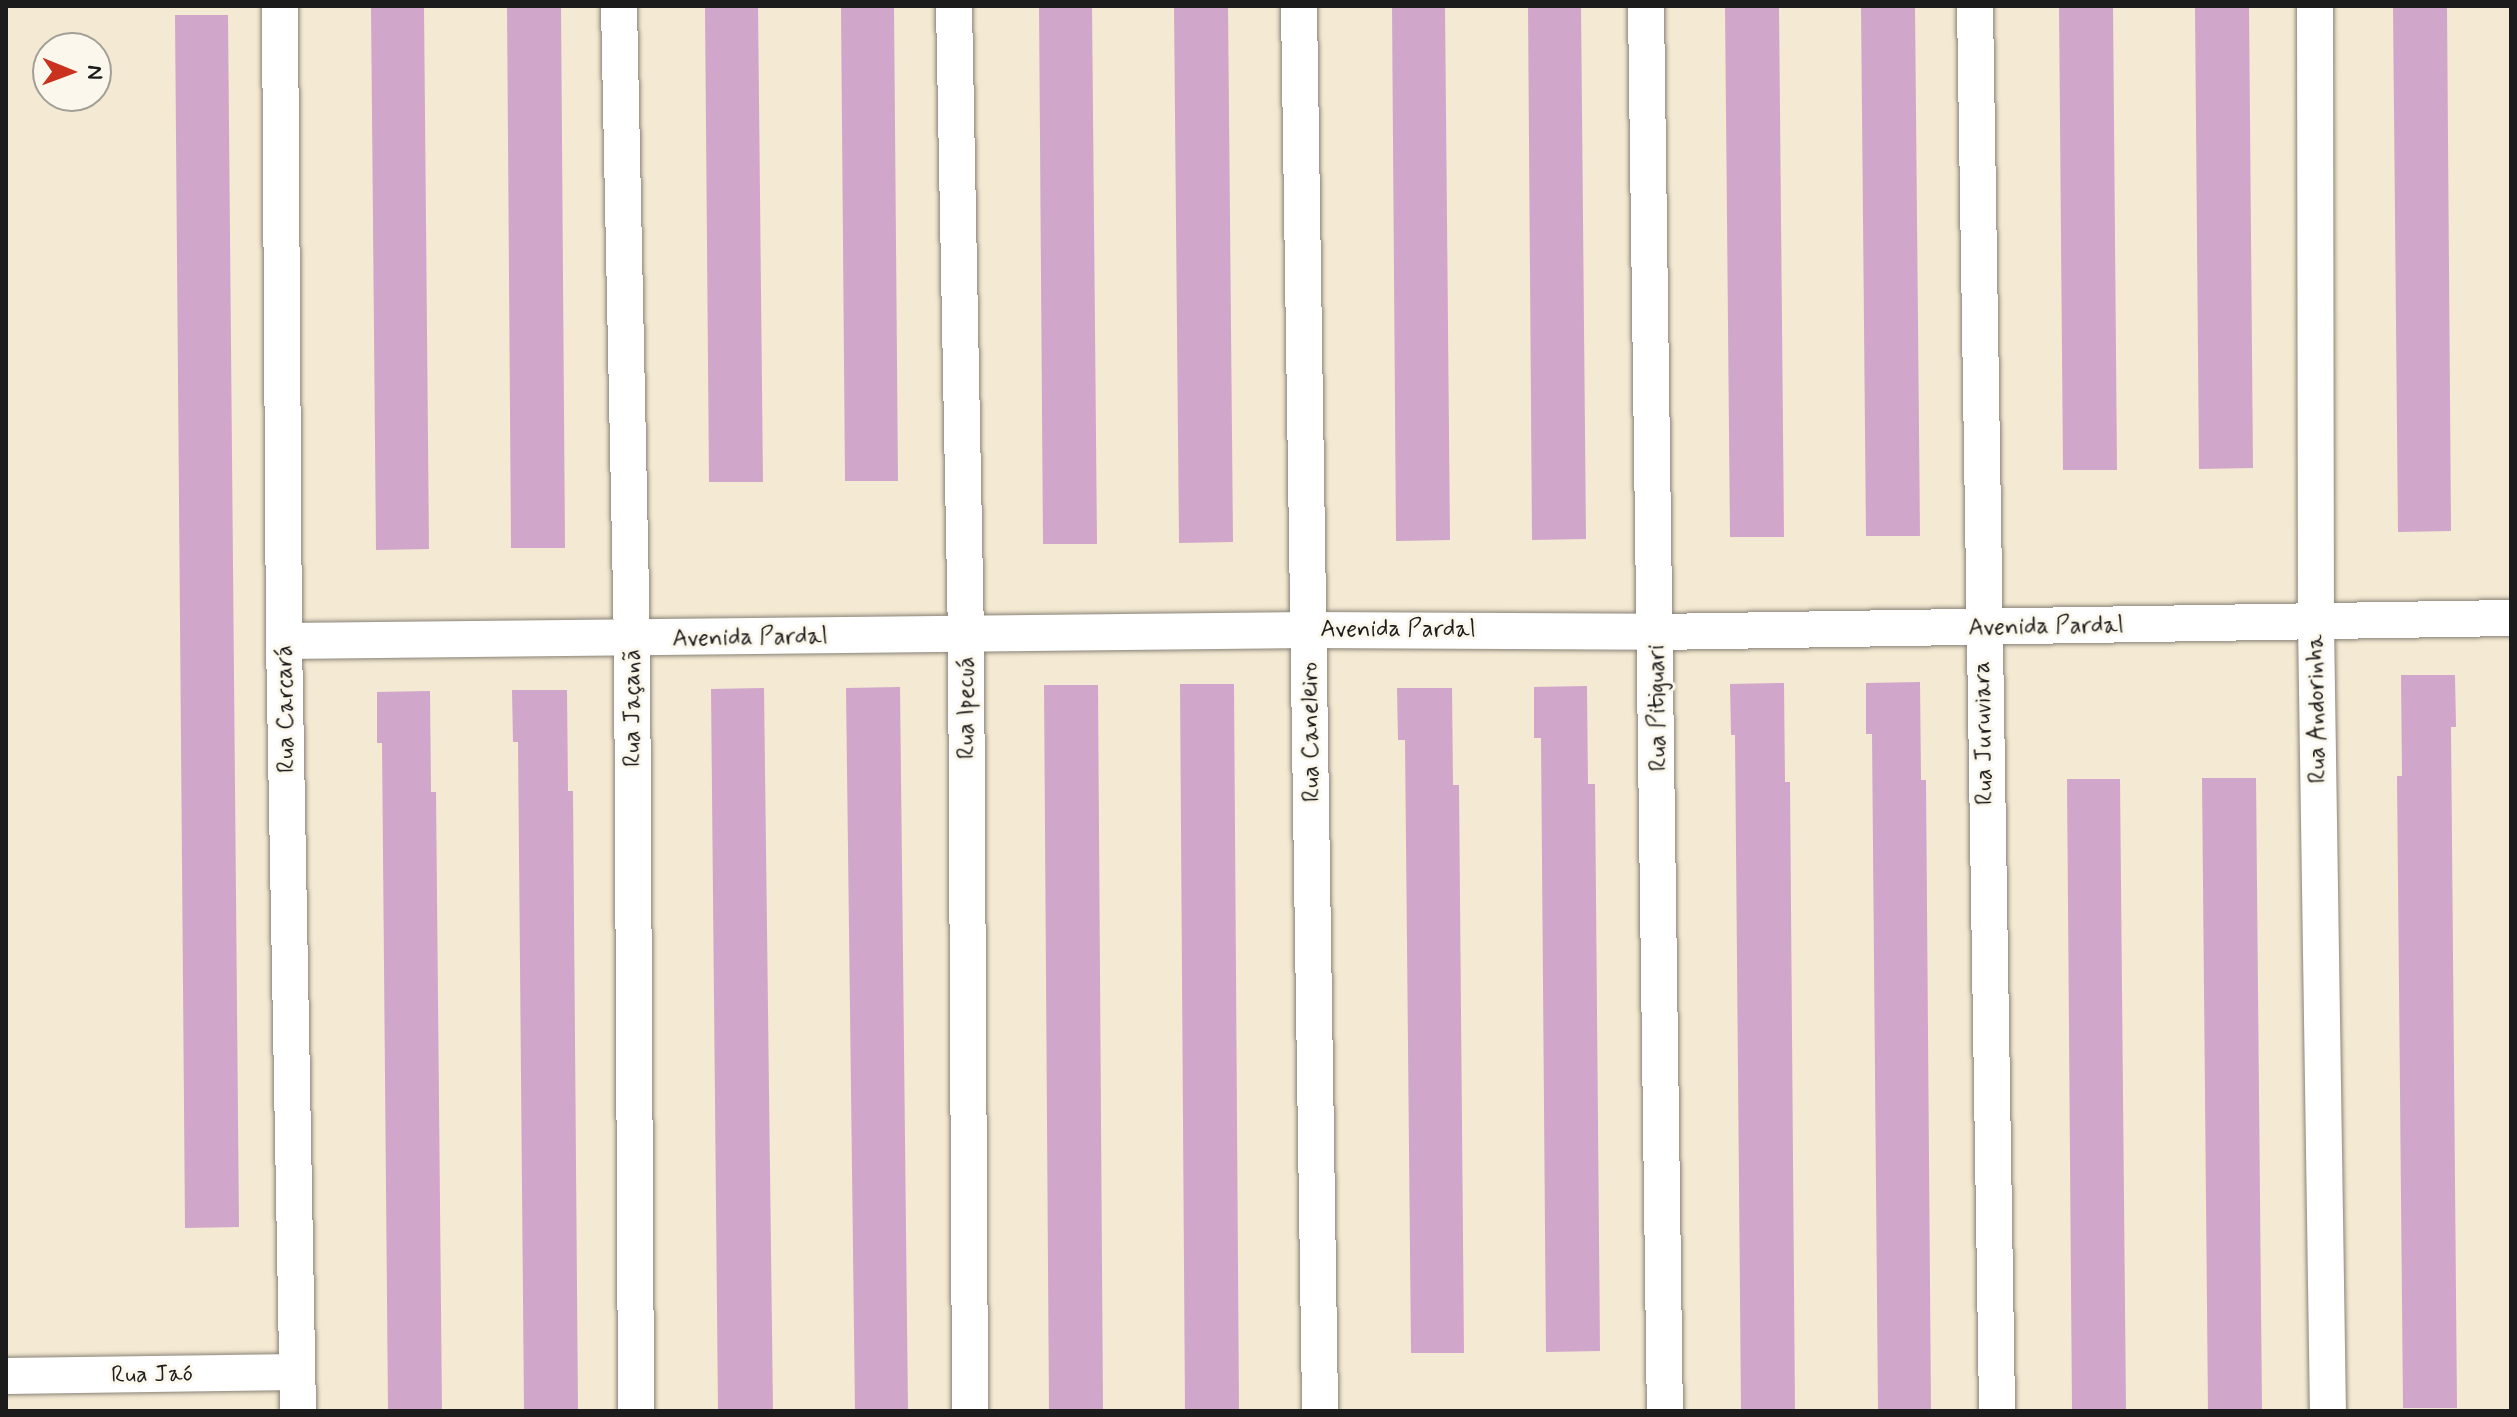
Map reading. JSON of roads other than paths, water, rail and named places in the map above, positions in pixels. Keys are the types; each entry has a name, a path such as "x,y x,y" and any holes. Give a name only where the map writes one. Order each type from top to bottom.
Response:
{"street":[{"name":"Rua Carcará","path":"280,6 284,641 298,1411"},
{"name":"Rua Jaçanã","path":"619,6 632,640 636,1411"},
{"name":"Rua Ipecuá","path":"954,6 966,635 970,1411"},
{"name":"Rua Caneleiro","path":"1299,6 1320,1411"},
{"name":"Rua Pitiguari","path":"1646,6 1657,632 1665,1411"},
{"name":"Rua Juruviara","path":"1975,6 1982,627 1997,1411"},
{"name":"Rua Andorinha","path":"2315,6 2316,624 2328,1411"},
{"name":"Avenida Pardal","path":"284,641 632,640 1309,630 1657,632 2316,624 2511,618"},
{"name":"Rua Jaó","path":"6,1376 297,1372"}]}
